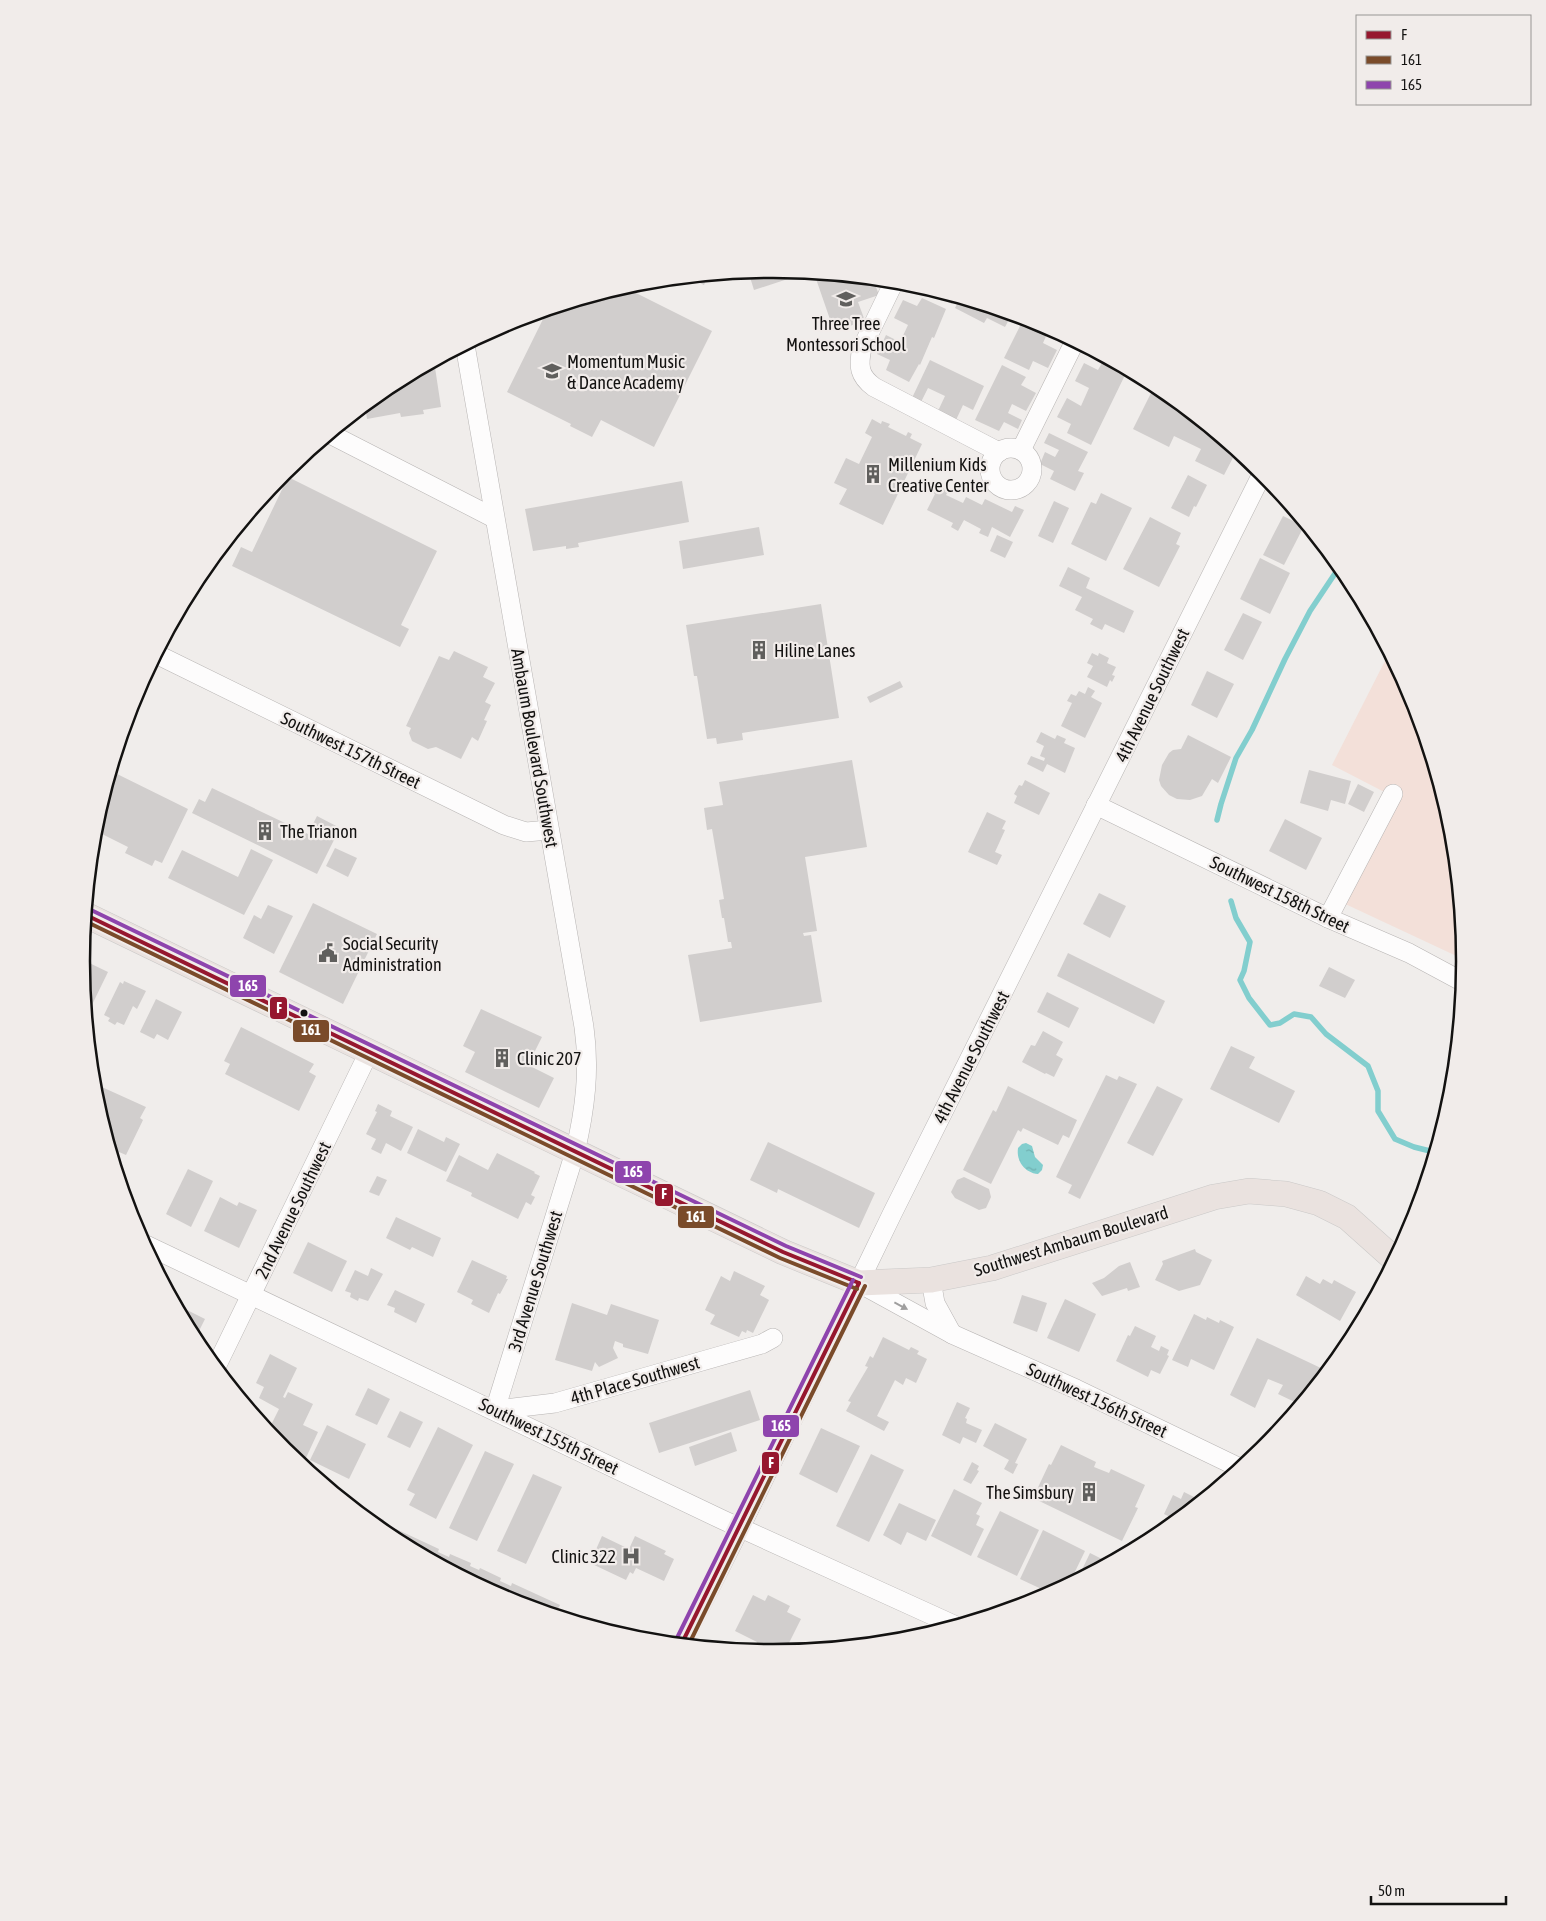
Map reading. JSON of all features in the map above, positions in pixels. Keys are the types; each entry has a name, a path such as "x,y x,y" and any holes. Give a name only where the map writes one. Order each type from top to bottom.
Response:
{"main road":[{"path":"91,917 575,1152"},
{"name":"Southwest Ambaum Boulevard","path":"575,1152 783,1252 858,1283 931,1280 992,1268 1214,1197 1249,1191 1286,1194 1319,1203 1347,1217 1390,1255"}],"street":[{"path":"891,288 862,348 860,357 864,380 874,388 999,452"},
{"path":"1021,450 1073,347"},
{"name":"Ambaum Boulevard Southwest","path":"467,350 494,518 587,1046 587,1094 583,1121 575,1152"},
{"path":"335,437 494,518"},
{"path":"1006,449 1021,450 1031,461 1032,468 1028,482 1016,490 1002,488 991,478 991,463 999,452 1006,449"},
{"name":"4th Avenue Southwest","path":"684,1638 740,1528 858,1283 1259,481"},
{"name":"Southwest 157th Street","path":"161,656 504,825 526,832 549,830"},
{"path":"1328,918 1393,794"},
{"name":"Southwest 158th Street","path":"1096,805 1328,918 1409,954 1456,978"},
{"name":"2nd Avenue Southwest","path":"219,1360 369,1052"},
{"name":"3rd Avenue Southwest","path":"495,1410 575,1152"},
{"name":"Southwest 155th Street","path":"154,1249 740,1528 945,1621"},
{"path":"931,1280 935,1303 952,1334"},
{"name":"Southwest 156th Street","path":"858,1283 952,1334 1076,1389 1233,1465"},
{"name":"4th Place Southwest","path":"495,1410 555,1403 762,1344 773,1338"}],"shaded area":[{"path":"1386,658 1420,741 1433,784 1443,827 1450,871 1455,916 1456,956 1341,902 1394,797 1332,765"}],"water":[{"path":"1026,1143 1032,1146 1035,1157 1043,1165 1042,1170 1038,1174 1025,1169 1018,1157 1018,1148"}],"building":[{"path":"790,278 754,290 750,279"},
{"name":"Three Tree Montessori School","path":"816,279 875,285 879,295 858,302 865,321 834,331"},
{"path":"637,292 712,331 654,447 601,420 592,437 570,426 571,424 507,392 544,317 596,301"},
{"path":"922,298 946,309 934,338 932,337 920,365 909,382 886,370 890,360 877,354 886,335 900,342 908,325 894,318 903,300 917,306"},
{"path":"957,303 1009,320 1005,327 987,318 984,323 955,308"},
{"path":"1021,324 1047,335 1043,343 1057,350 1048,368 1033,361 1029,370 1004,358"},
{"path":"930,360 984,386 973,410 963,405 956,420 938,411 945,396 928,388 921,402 912,398"},
{"path":"1084,363 1098,370 1102,363 1125,376 1091,445 1067,433 1071,424 1057,417 1067,398 1081,406 1089,388 1075,381"},
{"path":"1002,365 1026,377 1021,385 1036,393 1026,411 1012,404 1008,413 1022,420 1018,429 1004,422 999,431 975,420"},
{"path":"435,367 441,407 423,410 424,414 401,417 400,413 367,419 366,413"},
{"path":"1151,393 1189,419 1233,457 1224,475 1195,461 1201,449 1174,436 1169,447 1133,429"},
{"name":"Millenium Kids Creative Center","path":"872,419 881,424 882,421 890,424 888,427 906,436 908,432 912,434 910,438 922,444 883,525 839,504 847,489 834,483 846,458 859,464 872,437 865,433"},
{"path":"1049,433 1088,452 1078,471 1084,473 1075,491 1050,479 1054,471 1040,464 1045,452 1055,457 1059,450 1044,443"},
{"path":"1188,475 1207,485 1189,517 1171,508"},
{"path":"290,478 437,551 401,625 409,629 400,647 232,566 241,547 252,552 285,483"},
{"path":"682,481 689,522 578,543 579,547 566,549 566,546 533,551 525,509"},
{"path":"937,482 950,488 946,495 963,503 966,497 982,505 985,499 1012,512 1015,506 1024,510 1010,537 992,527 988,537 979,533 981,529 964,520 958,531 951,527 953,523 927,510 935,494 932,492"},
{"path":"1101,493 1132,508 1106,561 1071,544 1091,502 1096,504"},
{"path":"1054,501 1069,508 1053,543 1038,536"},
{"path":"1283,516 1297,523 1302,529 1284,565 1263,555"},
{"path":"1150,517 1181,533 1176,544 1180,546 1159,587 1123,569"},
{"path":"759,527 764,555 683,569 679,541"},
{"path":"997,535 1013,542 1005,558 990,551"},
{"path":"1260,558 1290,573 1270,614 1240,599"},
{"path":"1068,567 1090,578 1086,588 1134,611 1124,633 1105,624 1102,630 1090,624 1093,619 1075,610 1082,597 1059,586"},
{"name":"Hiline Lanes","path":"821,604 839,718 742,733 743,740 717,744 716,738 707,739 697,676 694,676 686,625"},
{"path":"1243,613 1262,622 1243,660 1224,650"},
{"path":"454,651 488,667 483,677 495,683 485,702 491,705 484,720 487,721 478,741 472,737 461,759 436,747 428,749 412,741 409,733 411,728 406,726 439,656 449,660"},
{"path":"1092,653 1098,656 1099,653 1109,658 1107,663 1116,667 1112,675 1115,676 1112,682 1110,680 1107,687 1087,677 1093,666 1087,663"},
{"path":"1207,671 1234,684 1217,718 1191,705"},
{"path":"900,681 903,687 870,703 867,697"},
{"path":"1088,687 1095,691 1091,697 1102,703 1085,738 1061,726 1072,703 1067,701 1071,694 1076,696 1079,691 1085,694"},
{"path":"1041,732 1055,739 1057,735 1066,739 1064,743 1075,748 1065,773 1047,764 1043,772 1027,764 1031,756 1044,761 1045,758 1040,756 1044,746 1036,742"},
{"path":"1188,735 1231,757 1218,783 1212,779 1202,796 1190,800 1177,799 1169,795 1161,786 1159,780 1162,765 1169,753 1173,750 1181,749"},
{"path":"852,760 867,847 805,857 817,931 803,933 804,936 811,935 822,1002 700,1022 688,955 732,948 731,942 728,942 724,918 722,918 719,900 724,899 712,829 707,830 704,808 723,805 719,782"},
{"path":"1309,770 1351,781 1345,804 1331,800 1328,811 1300,803"},
{"path":"116,774 188,809 162,863 155,860 152,866 125,853 128,847 102,834"},
{"path":"1025,780 1050,793 1039,815 1014,803 1017,796 1014,794 1019,785 1022,786"},
{"path":"1358,784 1374,792 1364,812 1348,804"},
{"name":"The Trianon","path":"212,788 308,834 317,816 340,828 317,874 192,813 199,799 205,802"},
{"path":"987,812 1006,821 1002,829 1005,830 995,852 1002,855 997,865 968,852"},
{"path":"1285,819 1322,838 1306,870 1269,851"},
{"path":"335,848 357,858 348,877 326,866"},
{"path":"251,849 273,860 244,915 168,878 182,850 238,877"},
{"path":"1099,893 1126,906 1110,938 1083,924"},
{"name":"Social Security Administration","path":"313,903 377,934 343,1004 279,972"},
{"path":"268,905 293,916 274,954 243,938 254,915 261,919"},
{"path":"1068,953 1165,1001 1154,1024 1057,976"},
{"path":"90,963 108,972 91,1006"},
{"path":"1329,967 1355,980 1345,998 1319,986"},
{"path":"124,981 146,991 137,1009 133,1006 124,1025 117,1022 115,1025 108,1021 110,1018 104,1015 120,982 123,984"},
{"path":"1047,992 1079,1008 1069,1028 1037,1012"},
{"path":"156,999 182,1012 168,1040 157,1034 154,1039 140,1032"},
{"name":"Clinic 207","path":"481,1009 542,1037 528,1065 554,1078 539,1108 465,1072 475,1052 463,1046"},
{"path":"241,1027 314,1064 309,1072 316,1076 299,1111 225,1074 230,1064 224,1061"},
{"path":"1043,1031 1063,1042 1056,1055 1063,1059 1054,1077 1022,1062 1031,1045 1035,1046"},
{"path":"1231,1046 1255,1057 1249,1068 1295,1091 1279,1123 1210,1089"},
{"path":"1106,1075 1117,1080 1119,1076 1137,1084 1080,1199 1068,1193 1072,1185 1056,1177"},
{"path":"1008,1086 1077,1120 1069,1138 1063,1135 1058,1145 1023,1128 1021,1132 1018,1130 991,1184 963,1170 993,1110 996,1112"},
{"path":"1157,1086 1183,1099 1153,1156 1127,1143"},
{"path":"102,1087 146,1107 140,1118 143,1120 126,1155 119,1152 118,1154"},
{"path":"378,1104 392,1111 390,1116 413,1127 401,1151 386,1143 381,1154 371,1149 376,1139 366,1134 377,1112 375,1111"},
{"path":"418,1129 444,1142 446,1137 460,1144 446,1172 407,1153"},
{"path":"768,1142 875,1193 859,1228 778,1189 777,1193 750,1180"},
{"path":"497,1153 540,1176 531,1195 535,1197 531,1205 526,1202 518,1219 471,1196 472,1193 446,1181 459,1155 488,1170"},
{"path":"188,1169 213,1181 191,1227 166,1214"},
{"path":"377,1176 387,1180 379,1196 369,1192"},
{"path":"964,1177 989,1189 991,1197 986,1208 979,1210 955,1198 951,1192 957,1180"},
{"path":"220,1197 237,1206 239,1202 257,1210 239,1248 204,1231"},
{"path":"396,1217 441,1238 433,1257 412,1247 410,1250 386,1238"},
{"path":"308,1242 347,1261 332,1292 293,1273"},
{"path":"1195,1249 1196,1252 1212,1260 1200,1285 1179,1291 1155,1280 1163,1264 1162,1261"},
{"path":"472,1260 507,1276 506,1279 508,1279 500,1294 498,1293 489,1313 471,1304 473,1300 457,1292"},
{"path":"1130,1262 1140,1287 1128,1291 1127,1288 1102,1296 1092,1283 1104,1278 1119,1266"},
{"path":"371,1268 383,1274 368,1301 359,1298 358,1301 350,1297 351,1293 345,1291 355,1270 368,1276"},
{"path":"734,1271 765,1286 760,1295 769,1300 753,1333 747,1330 746,1333 742,1331 739,1337 710,1324 715,1315 705,1310 721,1276 730,1281"},
{"path":"1306,1276 1320,1284 1323,1279 1332,1284 1334,1280 1356,1292 1340,1321 1296,1295"},
{"path":"395,1290 425,1304 416,1323 394,1312 395,1308 387,1305"},
{"path":"1022,1295 1047,1303 1037,1332 1013,1323"},
{"path":"1065,1299 1096,1314 1079,1352 1047,1338"},
{"path":"572,1303 607,1315 611,1304 659,1320 648,1354 623,1347 623,1344 615,1341 613,1348 618,1358 599,1367 595,1362 592,1371 555,1360"},
{"path":"187,1310 205,1319 199,1330"},
{"path":"1194,1314 1206,1320 1207,1317 1219,1323 1220,1320 1234,1327 1214,1370 1191,1359 1188,1367 1172,1360"},
{"path":"1135,1326 1156,1336 1151,1347 1159,1351 1161,1346 1169,1350 1167,1355 1169,1356 1160,1374 1151,1370 1148,1377 1116,1361 1128,1335 1130,1336"},
{"path":"883,1337 909,1350 911,1347 919,1351 917,1354 927,1359 916,1383 906,1378 903,1385 895,1380 877,1416 889,1422 884,1431 846,1411 851,1402 848,1401 868,1367 865,1366 870,1356 873,1358"},
{"path":"1257,1338 1321,1368 1294,1402 1278,1394 1283,1385 1268,1379 1255,1408 1230,1395"},
{"path":"270,1354 297,1368 283,1397 285,1398 288,1392 313,1404 303,1425 318,1432 306,1458 272,1424 279,1409 259,1398 264,1387 256,1383"},
{"path":"368,1388 390,1399 377,1425 355,1415"},
{"path":"750,1390 760,1420 659,1453 649,1423"},
{"path":"957,1402 970,1408 965,1418 967,1419 966,1423 982,1430 976,1443 963,1437 960,1444 942,1435"},
{"path":"400,1411 423,1422 410,1448 387,1437"},
{"path":"995,1423 1027,1439 1015,1463 1018,1464 1013,1474 1004,1469 1009,1460 983,1446"},
{"path":"327,1425 366,1444 349,1479 310,1460"},
{"path":"438,1427 473,1445 436,1519 409,1505 415,1494 407,1490"},
{"path":"821,1428 860,1446 837,1493 799,1474"},
{"path":"731,1432 737,1451 695,1466 689,1447"},
{"name":"The Simsbury","path":"1061,1445 1096,1462 1094,1467 1109,1473 1111,1469 1145,1485 1135,1507 1138,1508 1122,1541 1033,1498 1049,1464 1051,1465"},
{"path":"485,1451 514,1464 477,1541 449,1528"},
{"path":"871,1454 904,1470 869,1542 836,1526"},
{"path":"972,1462 979,1466 977,1470 979,1471 971,1484 963,1480"},
{"path":"533,1474 562,1487 526,1564 497,1551"},
{"path":"954,1489 982,1503 976,1514 980,1516 976,1525 984,1529 971,1556 931,1536"},
{"path":"1184,1492 1195,1497 1169,1516 1164,1514 1173,1495 1181,1499"},
{"path":"899,1503 936,1520 926,1541 907,1532 901,1545 883,1535"},
{"path":"1000,1511 1039,1530 1017,1576 977,1557"},
{"path":"396,1529 439,1549 438,1552 449,1557 450,1554 471,1563 470,1566 479,1570 480,1568 501,1578 500,1581 511,1586 512,1583 560,1605 558,1609 553,1607 512,1592 471,1573 431,1552"},
{"path":"1043,1530 1085,1551 1074,1573 1041,1589 1020,1579"},
{"name":"Clinic 322","path":"602,1536 629,1549 635,1536 666,1551 664,1554 674,1559 664,1581 636,1568 633,1574 630,1572 626,1580 590,1563"},
{"path":"1090,1553 1101,1559 1082,1569"},
{"path":"753,1595 765,1601 768,1595 790,1606 787,1612 801,1619 789,1643 756,1643 735,1631"}],"waterway":[{"path":"1217,820 1236,758 1252,730 1310,611 1335,573"},
{"path":"1231,901 1236,918 1250,942 1244,971 1240,980 1249,998 1270,1025 1280,1023 1294,1014 1311,1017 1326,1034 1368,1066 1378,1091 1378,1111 1395,1139 1429,1151"}],"transit line":[{"name":"165","path":"92,910 786,1246 861,1277"},
{"name":"F","path":"91,917 783,1252 859,1283"},
{"name":"161","path":"91,924 780,1258 857,1289"},
{"name":"165","path":"678,1637 853,1280"},
{"name":"F","path":"684,1638 859,1283"},
{"name":"161","path":"692,1639 865,1286"}],"place":[{"name":"Three Tree Montessori School","path":"846,299"},
{"name":"Momentum Music & Dance Academy","path":"552,371"},
{"name":"Millenium Kids Creative Center","path":"873,474"},
{"name":"Hiline Lanes","path":"759,650"},
{"name":"The Trianon","path":"265,831"},
{"name":"Social Security Administration","path":"328,953"},
{"name":"Clinic 207","path":"502,1058"},
{"name":"The Simsbury","path":"1089,1492"},
{"name":"Clinic 322","path":"631,1556"}]}
